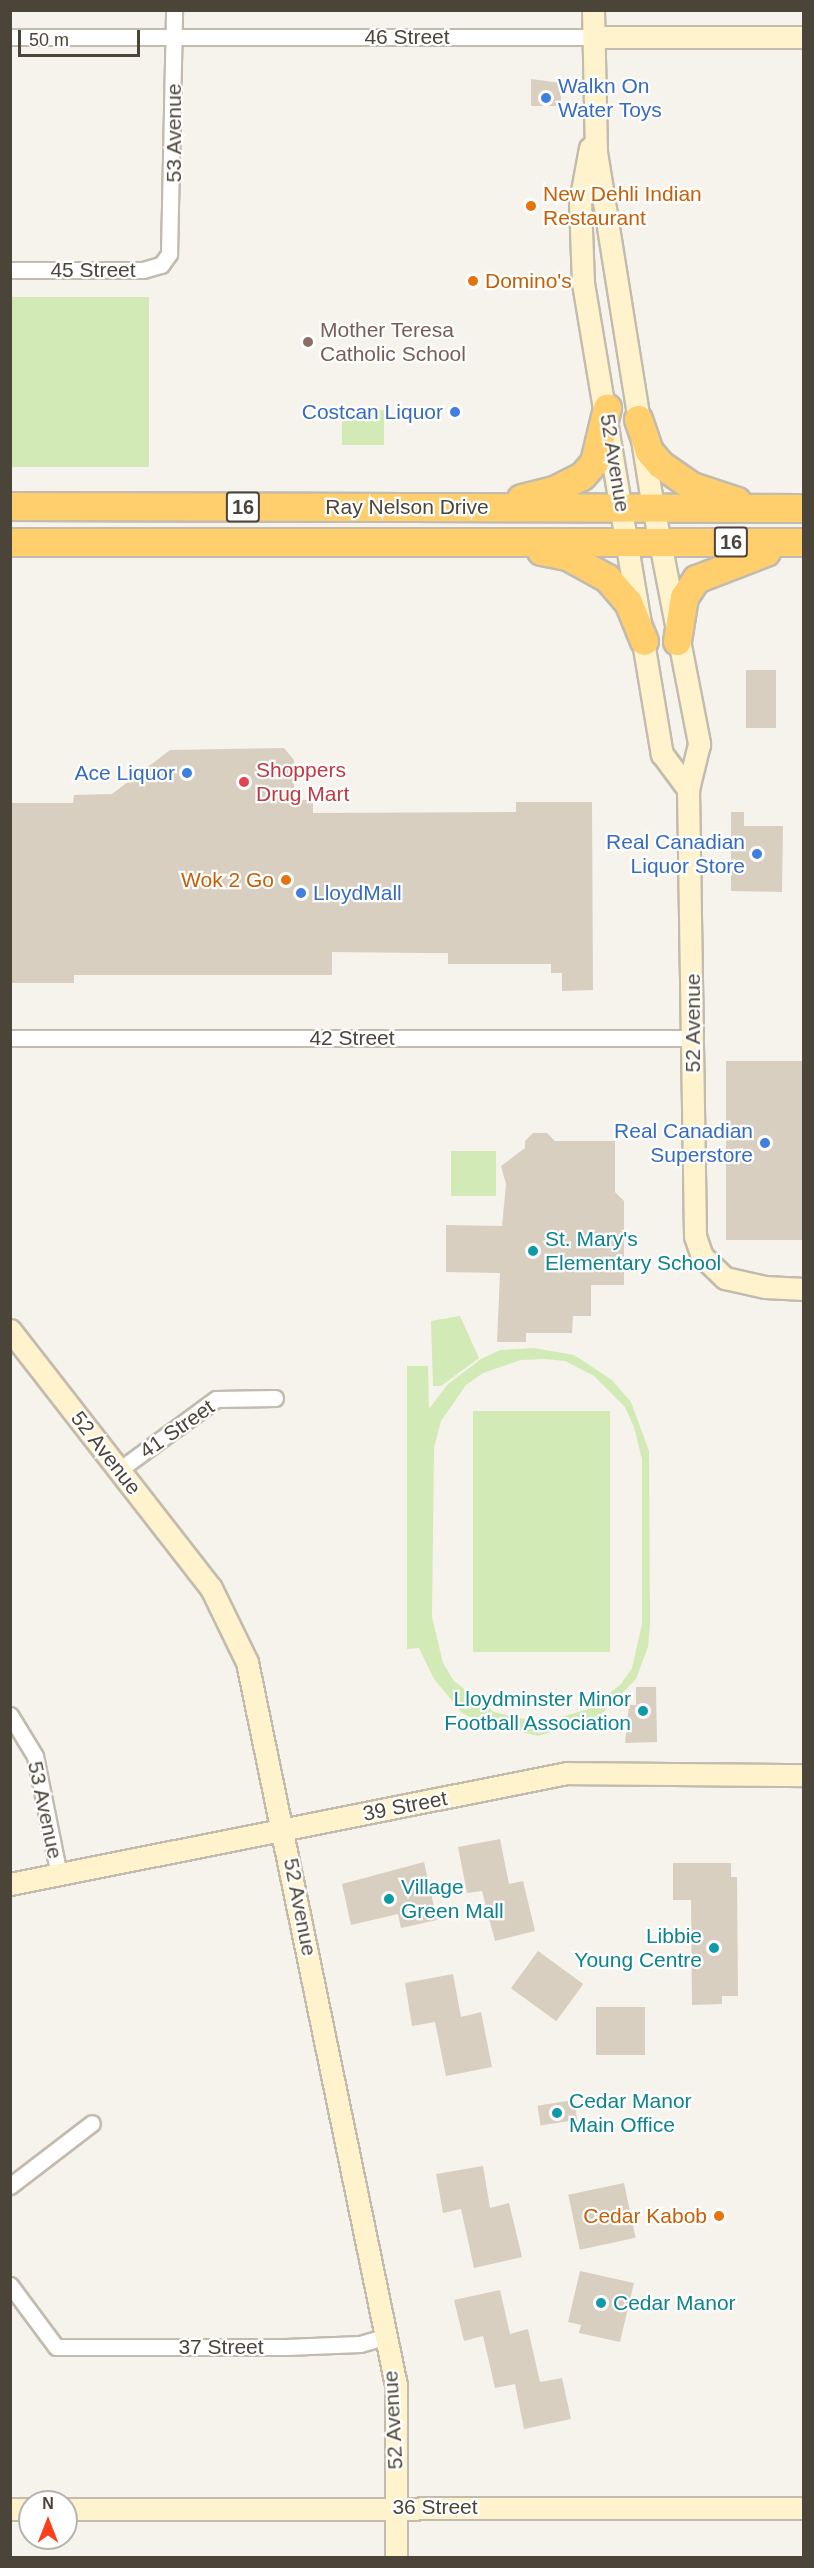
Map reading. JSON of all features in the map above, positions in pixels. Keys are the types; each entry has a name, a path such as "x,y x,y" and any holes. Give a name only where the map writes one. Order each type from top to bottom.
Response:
{"highway":[{"path":"476,507 543,493 582,476 594,462 607,408"},
{"path":"638,419 649,451 660,464 692,486 761,509"},
{"name":"Ray Nelson Drive","path":"10,506 804,508"},
{"name":"Ray Nelson Drive","path":"10,542 804,543"},
{"path":"346,562 355,553 387,542"},
{"path":"499,542 567,556 600,572 628,602 644,641"},
{"path":"677,641 684,597 696,579 744,557 804,543"}],"street":[{"name":"53 Avenue","path":"169,254 174,10"},
{"name":"52 Avenue","path":"593,10 593,130 653,508 677,641 699,744 688,789 694,1038 692,1211 702,1256 725,1278 765,1287 804,1289"},
{"name":"46 Street","path":"10,37 804,37"},
{"name":"52 Avenue","path":"593,130 580,202 580,254 662,754 688,789"},
{"name":"45 Street","path":"10,270 143,270 161,264 169,254"},
{"name":"42 Street","path":"10,1038 694,1038"},
{"name":"52 Avenue","path":"10,1330 211,1588 231,1624 256,1694 396,2385 396,2558"},
{"name":"41 Street","path":"119,1470 216,1399 275,1398"},
{"name":"53 Avenue","path":"10,1715 35,1756 59,1875"},
{"name":"39 Street","path":"10,1884 567,1773 804,1775"},
{"path":"10,2186 92,2123"},
{"name":"37 Street","path":"10,2285 56,2347 286,2347 360,2344 385,2337"},
{"name":"36 Street","path":"78,2509 804,2508"}],"green space":[{"path":"11,297 149,297 149,467 11,467"},
{"path":"342,410 384,410 384,445 342,445"},
{"path":"451,1151 496,1151 496,1196 451,1196"},
{"path":"460,1316 479,1358 441,1386 433,1386 431,1321"},
{"path":"534,1348 574,1355 612,1380 631,1402 649,1451 650,1625 648,1647 636,1679 598,1718 538,1736 480,1722 462,1713 434,1679 419,1648 407,1649 407,1366 428,1366 429,1409 448,1384 481,1359 500,1350","holes":["521,1360 565,1361 594,1376 625,1407 634,1427 642,1459 642,1624 632,1668 621,1684 591,1708 542,1723 494,1712 454,1681 443,1663 432,1617 434,1448 441,1421 466,1385 483,1373"]},
{"path":"473,1411 610,1411 610,1652 473,1652"}],"building":[{"name":"Walkn On Water Toys","path":"531,79 561,83 561,106 531,106"},
{"path":"746,670 776,670 776,728 746,728"},
{"name":"LloydMall","path":"284,748 294,760 294,800 313,800 313,813 516,812 516,802 592,802 593,990 562,991 562,973 551,973 551,964 448,964 448,953 332,952 332,975 74,975 74,983 10,983 10,803 73,803 74,795 112,794 170,750"},
{"name":"Real Canadian Liquor Store","path":"731,812 744,812 744,826 783,826 782,892 731,891"},
{"name":"Real Canadian Superstore","path":"726,1061 804,1061 804,1240 726,1240"},
{"name":"St. Mary's Elementary School","path":"533,1133 547,1133 555,1141 615,1141 615,1192 624,1201 624,1285 591,1285 591,1316 573,1316 572,1333 526,1333 526,1342 497,1342 500,1273 446,1272 446,1225 502,1226 506,1184 501,1166 525,1148 525,1141"},
{"name":"Lloydminster Minor Football Association","path":"636,1687 656,1687 657,1742 625,1743 629,1705 636,1705"},
{"path":"500,1839 509,1884 523,1881 535,1931 495,1941 482,1891 467,1893 458,1847"},
{"name":"Village Green Mall","path":"424,1862 437,1920 401,1928 398,1914 351,1925 342,1884"},
{"name":"Libbie Young Centre","path":"673,1863 731,1863 731,1877 737,1877 738,1996 722,1996 722,2004 692,2005 691,1900 673,1900"},
{"path":"538,1951 583,1984 556,2021 511,1988"},
{"path":"453,1974 461,2017 481,2012 492,2067 446,2076 435,2022 412,2026 405,1983"},
{"path":"596,2007 645,2007 645,2055 596,2055"},
{"name":"Cedar Manor Main Office","path":"574,2100 577,2120 541,2126 537,2106"},
{"path":"483,2166 490,2208 509,2203 522,2257 474,2268 461,2209 443,2213 436,2174"},
{"name":"Cedar Manor","path":"624,2183 636,2238 580,2250 568,2195"},
{"name":"Cedar Manor","path":"580,2271 634,2283 620,2342 579,2333 581,2325 568,2322"},
{"path":"500,2290 510,2334 528,2329 540,2382 562,2378 571,2419 524,2429 515,2384 495,2388 483,2336 464,2341 454,2300"}],"place":[{"name":"Walkn On Water Toys","path":"546,98"},
{"name":"New Dehli Indian Restaurant","path":"531,206"},
{"name":"Domino's","path":"473,281"},
{"name":"Mother Teresa Catholic School","path":"308,342"},
{"name":"Costcan Liquor","path":"455,412"},
{"name":"Ace Liquor","path":"187,773"},
{"name":"Shoppers Drug Mart","path":"244,782"},
{"name":"Real Canadian Liquor Store","path":"757,854"},
{"name":"Wok 2 Go","path":"286,880"},
{"name":"LloydMall","path":"301,893"},
{"name":"Real Canadian Superstore","path":"765,1143"},
{"name":"St. Mary's Elementary School","path":"533,1251"},
{"name":"Lloydminster Minor Football Association","path":"643,1711"},
{"name":"Village Green Mall","path":"389,1899"},
{"name":"Libbie Young Centre","path":"714,1948"},
{"name":"Cedar Manor Main Office","path":"557,2113"},
{"name":"Cedar Kabob","path":"719,2216"},
{"name":"Cedar Manor","path":"601,2303"}]}
